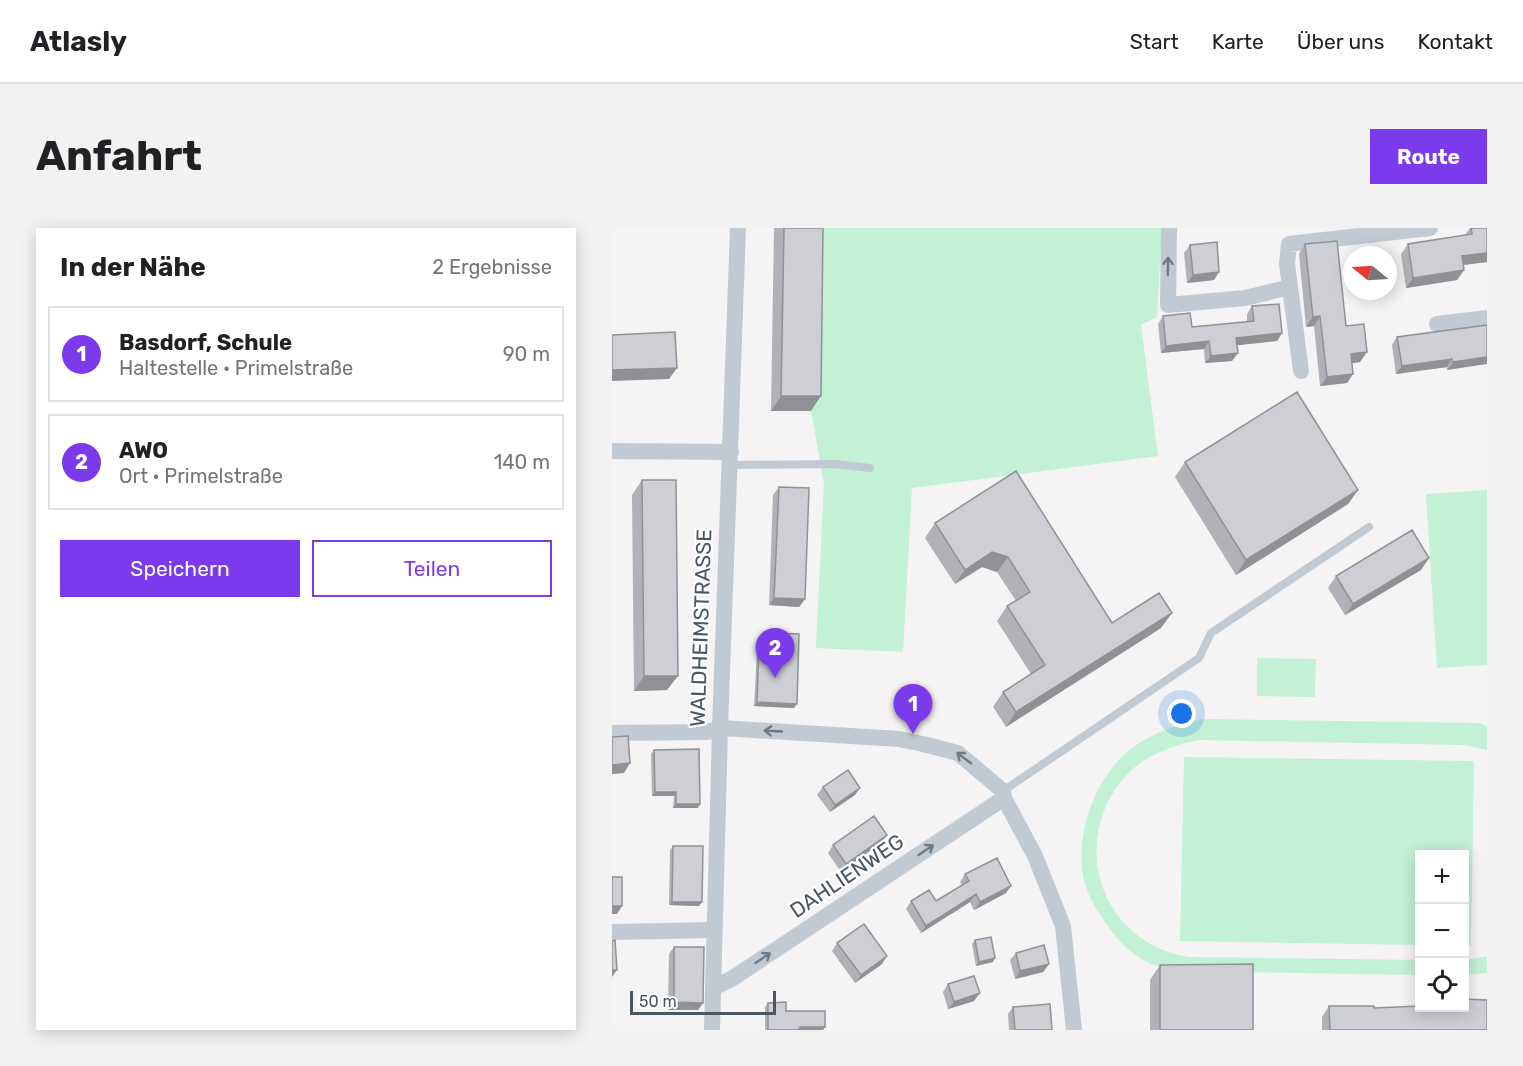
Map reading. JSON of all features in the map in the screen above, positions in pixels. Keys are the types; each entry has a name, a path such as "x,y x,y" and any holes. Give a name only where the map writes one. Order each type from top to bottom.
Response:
{"street":[{"name":"WALDHEIMSTRASSE","path":"712,1030 738,228"},
{"path":"1169,228 1168,305 1245,298 1290,287"},
{"path":"1301,371 1287,264 1289,244 1400,229 1430,228"},
{"path":"1437,324 1487,318"},
{"path":"612,451 730,458"},
{"path":"612,733 708,732 720,728 899,739 958,753 1003,795 1035,856 1064,926 1074,1030"},
{"name":"DAHLIENWEG","path":"713,988 733,978 1003,795"},
{"path":"612,932 714,930"}],"lane":[{"path":"730,458 870,468"},
{"path":"1003,795 1199,658 1211,633 1369,527"}],"green space":[{"path":"813,228 1162,228 1157,317 1141,325 1158,456 912,488 903,652 816,648 824,483 811,411"},
{"path":"1487,490 1487,665 1437,668 1426,494"},
{"path":"1257,658 1316,659 1315,697 1257,696"},
{"path":"1203,719 1479,723 1487,726 1487,750 1464,745 1199,740 1188,742 1157,753 1139,764 1123,779 1106,805 1098,834 1097,862 1103,889 1116,914 1136,934 1161,949 1191,957 1415,960 1415,975 1188,971 1156,966 1143,960 1114,935 1087,891 1083,876 1082,844 1089,810 1104,780 1125,754 1142,741 1182,724"},
{"path":"1184,757 1474,761 1471,946 1469,946 1469,850 1415,850 1415,945 1180,941"},
{"path":"1487,956 1487,973 1469,975 1469,959"}],"building":[{"path":"784,228 823,228 821,396 781,396"},
{"path":"1471,228 1487,228 1487,253 1462,256 1464,270 1413,278 1408,244 1472,234"},
{"path":"1337,241 1346,326 1364,324 1367,352 1351,354 1353,374 1327,377 1320,316 1313,317 1305,244"},
{"path":"1217,242 1219,272 1193,275 1190,245"},
{"path":"1279,304 1282,333 1236,338 1238,353 1211,356 1209,341 1166,346 1163,316 1190,313 1192,327 1254,321 1252,306"},
{"path":"1487,325 1487,357 1402,366 1397,337"},
{"path":"675,332 677,368 612,370 612,335"},
{"path":"1297,392 1358,490 1246,560 1185,462"},
{"path":"1016,471 1112,623 1159,593 1172,613 1016,712 1003,692 1045,665 1007,606 1030,592 1008,557 992,552 965,570 935,523"},
{"path":"642,480 676,480 678,676 644,676"},
{"path":"779,487 809,488 805,599 774,598"},
{"path":"1412,530 1429,558 1353,604 1336,576"},
{"path":"773,633 799,634 797,704 757,702 759,646 772,647"},
{"path":"628,736 630,763 612,765 612,737"},
{"path":"699,749 700,804 676,804 676,792 655,792 654,750"},
{"path":"848,770 860,788 835,805 823,787"},
{"path":"874,816 887,835 846,864 833,845"},
{"path":"673,846 703,846 702,902 672,902"},
{"path":"997,858 1011,886 980,902 976,894 926,926 911,901 929,890 936,901 969,881 965,874"},
{"path":"612,877 622,877 622,906 612,906"},
{"path":"864,924 887,956 861,975 837,943"},
{"path":"991,937 995,958 979,962 975,940"},
{"path":"615,940 617,970 612,970 612,941"},
{"path":"1044,945 1049,964 1020,971 1016,953"},
{"path":"674,947 704,947 703,1003 674,1002"},
{"path":"1253,964 1253,1030 1160,1030 1160,965"},
{"path":"974,976 980,993 954,1002 948,984"},
{"path":"1469,999 1487,1000 1487,1030 1330,1030 1329,1006 1374,1006 1374,1008 1415,1006 1415,1012 1469,1012"},
{"path":"786,1002 786,1011 825,1011 825,1027 768,1030 768,1003"},
{"path":"1050,1004 1052,1030 1015,1030 1013,1007"}],"place":[{"name":"AWO","path":"775,678"},
{"name":"Basdorf, Schule","path":"913,734"}]}
